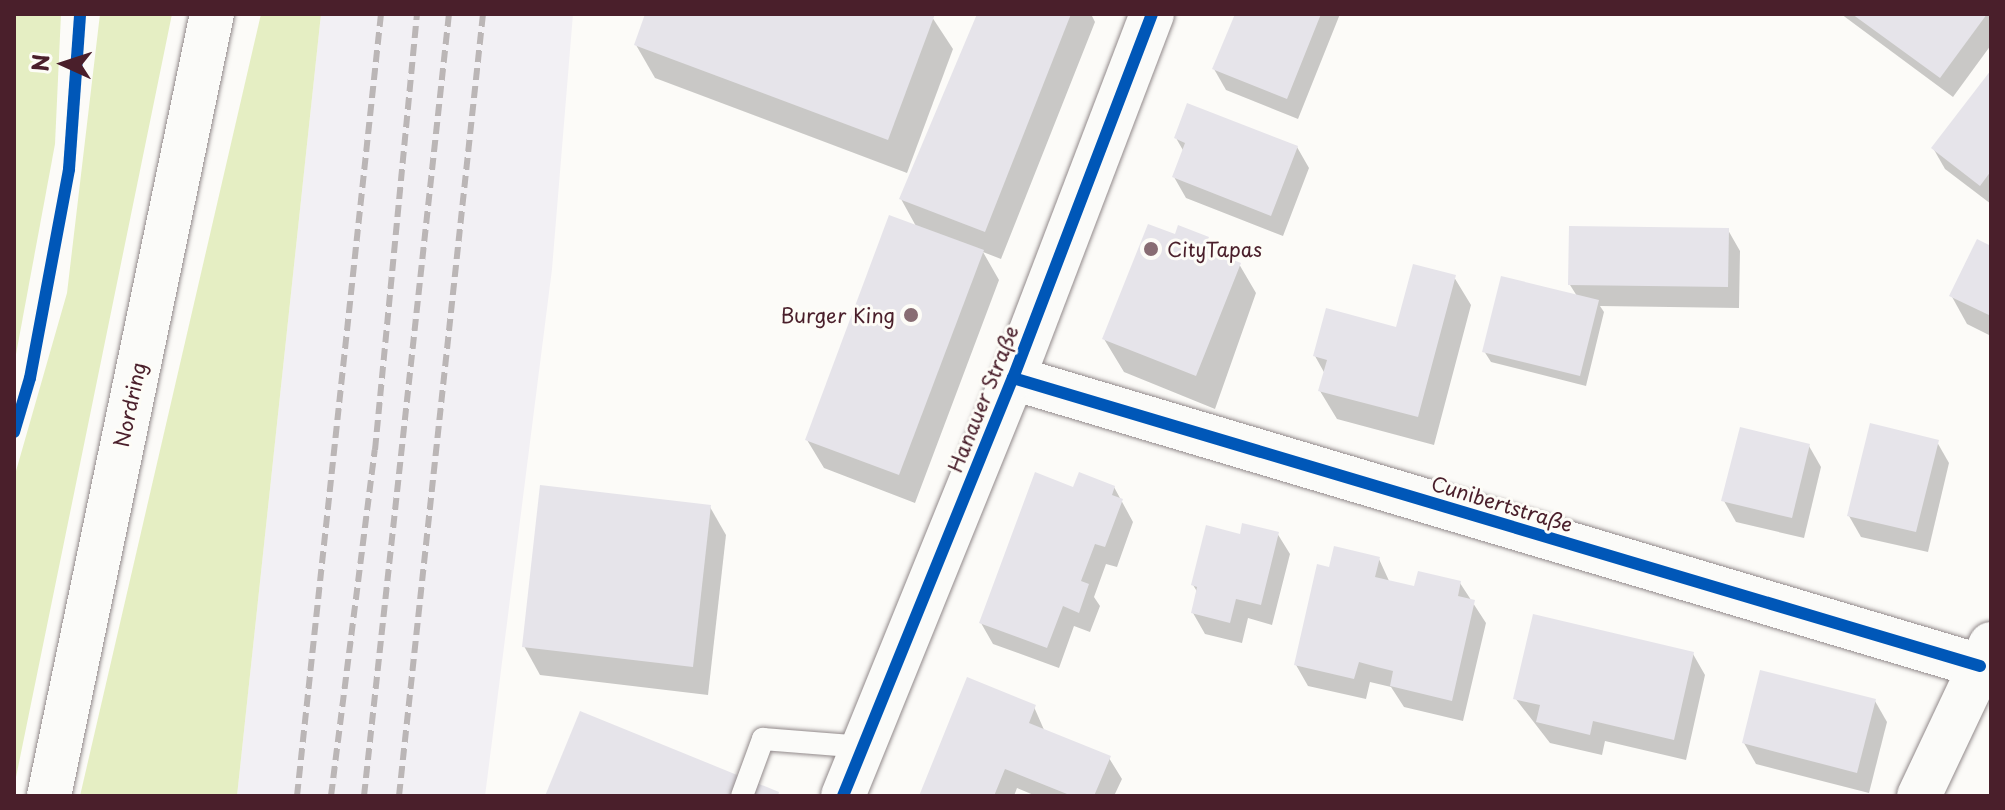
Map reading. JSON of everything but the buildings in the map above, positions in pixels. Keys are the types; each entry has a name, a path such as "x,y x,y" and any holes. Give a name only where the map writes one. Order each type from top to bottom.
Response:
{"main road":[{"name":"Nordring","path":"49,796 212,14"},
{"name":"Hanauer Straße","path":"843,796 1013,378 1152,14"},
{"name":"Cunibertstraße","path":"1013,378 1986,655"},
{"path":"1919,796 1986,655"}],"lane":[{"path":"742,796 763,739 864,747"}],"shaded area":[{"path":"321,14 573,14 552,269 485,796 237,796"}],"green space":[{"path":"14,14 61,14 55,144 14,365"},
{"path":"100,14 172,14 14,787 14,478 67,293"},
{"path":"261,14 321,14 237,796 80,796"}],"railway":[{"path":"297,796 381,14"},
{"path":"331,796 375,450 417,14"},
{"path":"364,796 449,14"},
{"path":"399,796 483,14"}],"cycle path":[{"path":"14,432 30,378 69,169 80,14"},
{"path":"843,796 1013,378 1152,14"},
{"path":"1013,378 1980,666"}],"place":[{"name":"CityTapas","path":"1151,249"},
{"name":"Burger King","path":"911,315"}]}
